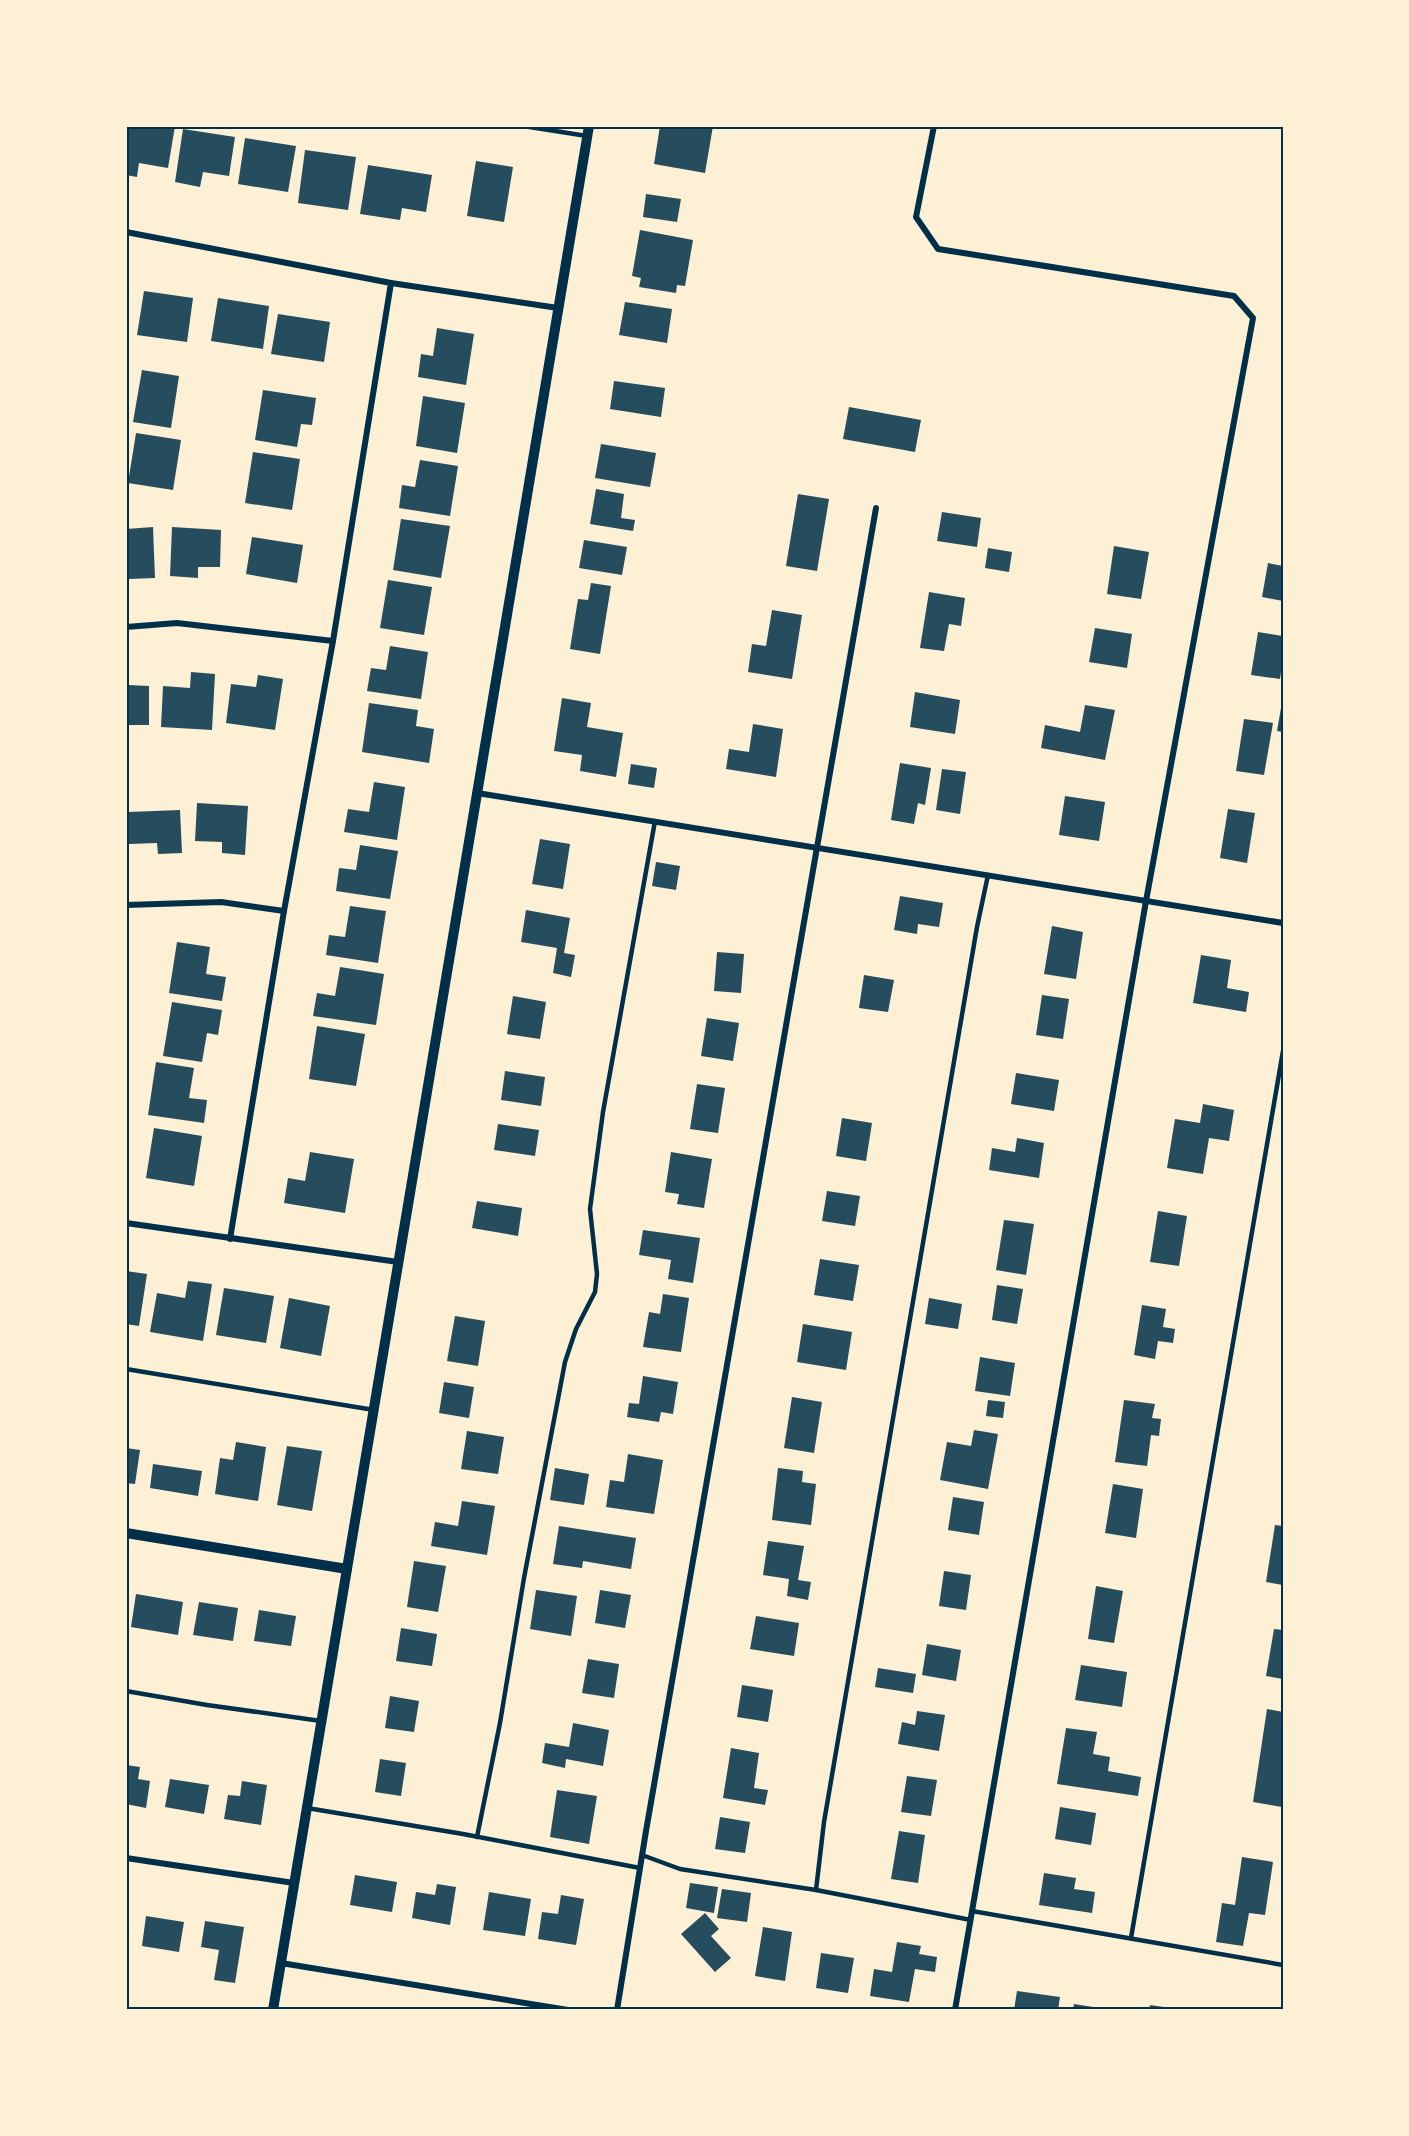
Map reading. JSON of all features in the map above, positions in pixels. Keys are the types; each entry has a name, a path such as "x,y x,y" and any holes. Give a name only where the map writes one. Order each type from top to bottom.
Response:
{"street":[{"path":"934,126 916,217 938,249 1234,296 1253,318 1146,901 955,2010"},
{"path":"273,2010 588,131"},
{"path":"126,232 391,283 558,308"},
{"path":"230,1239 284,911 333,641 391,283"},
{"path":"617,2010 642,1854 876,508"},
{"path":"126,627 177,623 333,641"},
{"path":"477,793 1283,923"},
{"path":"126,905 221,902 284,911"},
{"path":"126,1223 398,1262"},
{"path":"126,1533 347,1569"},
{"path":"126,1858 294,1883"},
{"path":"281,1963 568,2010"}],"lane":[{"path":"522,126 588,131"},
{"path":"477,1837 565,1362 576,1329 595,1292 597,1274 590,1209 605,1100 655,822"},
{"path":"816,1890 824,1822 977,927 988,875"},
{"path":"1131,1938 1283,1051"},
{"path":"126,1369 374,1410"},
{"path":"126,1691 321,1721"},
{"path":"307,1808 640,1868"},
{"path":"642,1854 680,1869 816,1890 970,1920"},
{"path":"972,1911 1283,1965"}],"building":[{"path":"126,126 175,126 168,168 139,163 137,177 126,175"},
{"path":"660,126 713,126 705,173 654,164"},
{"path":"183,129 235,137 229,176 203,172 200,187 175,182"},
{"path":"245,138 296,146 288,192 238,184"},
{"path":"305,150 356,157 348,210 298,203"},
{"path":"476,161 513,167 504,222 467,216"},
{"path":"368,165 432,175 426,212 402,208 400,220 360,214"},
{"path":"646,194 681,199 677,222 643,217"},
{"path":"640,230 693,240 685,286 677,285 676,293 639,287 641,278 632,276"},
{"path":"144,291 193,298 187,342 137,335"},
{"path":"218,298 269,306 263,349 211,341"},
{"path":"625,302 672,309 667,343 619,335"},
{"path":"278,314 330,322 324,362 271,354"},
{"path":"437,328 474,334 466,385 418,377 421,354 433,356"},
{"path":"142,370 179,376 171,428 133,422"},
{"path":"614,381 665,388 661,417 610,409"},
{"path":"263,390 316,398 312,425 301,424 297,447 255,440"},
{"path":"423,396 465,403 457,453 416,446"},
{"path":"849,407 921,420 915,452 843,439"},
{"path":"136,433 181,440 173,490 128,483"},
{"path":"601,444 656,453 650,487 595,478"},
{"path":"253,452 300,459 292,510 245,503"},
{"path":"420,460 458,466 450,516 399,508 402,485 415,487"},
{"path":"596,489 624,494 621,518 635,520 633,531 590,524"},
{"path":"798,494 829,499 817,571 786,566"},
{"path":"942,512 981,518 977,547 937,541"},
{"path":"401,519 450,526 441,578 393,570"},
{"path":"153,527 155,578 129,579 128,565 126,565 126,529"},
{"path":"172,527 221,530 220,567 198,567 198,578 170,576"},
{"path":"252,537 303,545 297,583 246,574"},
{"path":"584,540 627,547 622,575 579,568"},
{"path":"1114,546 1149,552 1141,599 1107,594"},
{"path":"988,548 1012,552 1009,572 985,568"},
{"path":"1268,563 1283,566 1283,601 1262,597"},
{"path":"388,580 432,587 424,635 380,628"},
{"path":"591,583 611,586 600,654 570,649 578,599 588,600"},
{"path":"929,592 965,598 961,626 949,624 944,651 920,648"},
{"path":"772,610 802,615 792,679 748,672 752,644 766,646"},
{"path":"1095,628 1132,634 1127,668 1089,662"},
{"path":"1258,632 1283,636 1280,679 1251,675"},
{"path":"390,646 428,652 421,699 367,691 371,668 386,670"},
{"path":"191,672 215,674 212,730 161,727 163,686 190,688"},
{"path":"258,675 283,679 275,730 226,723 231,684 256,687"},
{"path":"126,676 128,676 128,685 149,686 149,725 126,725"},
{"path":"915,692 960,700 955,734 910,727"},
{"path":"562,698 591,703 587,727 623,733 616,777 580,771 582,755 554,751"},
{"path":"369,703 418,710 416,726 434,729 429,763 362,752"},
{"path":"1085,705 1115,710 1105,760 1041,748 1045,725 1080,732"},
{"path":"1281,708 1283,709 1283,732 1277,731"},
{"path":"1244,719 1273,723 1264,775 1236,771"},
{"path":"753,724 783,729 776,777 726,769 729,749 749,752"},
{"path":"900,763 931,768 925,805 918,803 914,824 891,820"},
{"path":"631,764 657,768 654,788 628,784"},
{"path":"942,769 966,772 960,814 936,810"},
{"path":"374,782 405,787 397,840 344,832 348,809 369,812"},
{"path":"1065,796 1105,802 1099,841 1059,835"},
{"path":"197,803 248,806 245,855 222,853 222,842 195,841"},
{"path":"1228,809 1255,813 1247,863 1220,858"},
{"path":"180,810 182,853 158,854 157,843 129,844 128,812"},
{"path":"540,839 570,844 563,889 532,884"},
{"path":"360,845 398,851 390,899 336,891 339,868 356,870"},
{"path":"656,862 680,866 676,890 652,886"},
{"path":"900,896 943,903 939,927 918,924 917,934 894,930"},
{"path":"350,906 386,911 378,963 326,955 329,935 345,937"},
{"path":"526,910 570,918 564,953 575,955 571,977 553,973 557,948 521,942"},
{"path":"1052,926 1083,932 1076,979 1044,974"},
{"path":"177,942 210,947 206,974 226,977 222,1001 169,993"},
{"path":"717,952 744,954 741,993 714,991"},
{"path":"1201,955 1231,960 1227,988 1249,992 1246,1012 1193,1003"},
{"path":"340,967 384,974 376,1025 313,1016 317,993 335,996"},
{"path":"864,975 894,980 888,1012 859,1008"},
{"path":"1042,995 1069,999 1063,1039 1036,1035"},
{"path":"513,996 546,1002 540,1039 507,1034"},
{"path":"172,1002 222,1010 218,1035 207,1033 202,1062 163,1056"},
{"path":"707,1018 739,1023 733,1061 701,1056"},
{"path":"317,1026 365,1034 356,1086 309,1079"},
{"path":"156,1062 194,1068 189,1098 207,1100 204,1123 148,1115"},
{"path":"505,1071 545,1077 541,1106 501,1100"},
{"path":"1016,1073 1059,1080 1054,1111 1011,1104"},
{"path":"697,1084 725,1088 718,1133 690,1129"},
{"path":"1203,1104 1234,1110 1229,1141 1209,1138 1203,1174 1167,1168 1175,1119 1200,1123"},
{"path":"842,1118 872,1123 866,1161 836,1156"},
{"path":"498,1124 539,1130 535,1156 494,1150"},
{"path":"154,1128 202,1136 194,1186 146,1178"},
{"path":"1017,1138 1044,1143 1039,1178 989,1170 992,1148 1015,1152"},
{"path":"310,1152 354,1159 345,1213 284,1203 288,1178 305,1181"},
{"path":"671,1152 712,1159 704,1208 677,1204 679,1194 665,1192"},
{"path":"827,1191 860,1196 855,1226 822,1221"},
{"path":"477,1201 522,1208 518,1236 472,1228"},
{"path":"1158,1211 1187,1216 1179,1266 1150,1262"},
{"path":"1004,1220 1034,1224 1026,1275 996,1270"},
{"path":"643,1230 700,1238 693,1283 668,1279 671,1260 639,1255"},
{"path":"820,1259 859,1265 853,1301 814,1295"},
{"path":"126,1271 147,1274 139,1326 126,1324"},
{"path":"188,1281 212,1284 203,1341 150,1332 157,1293 185,1298"},
{"path":"997,1285 1023,1289 1017,1324 992,1320"},
{"path":"224,1288 274,1296 266,1343 216,1335"},
{"path":"663,1294 689,1298 681,1352 643,1347 649,1312 660,1314"},
{"path":"289,1298 330,1306 321,1356 280,1348"},
{"path":"929,1298 962,1304 958,1329 925,1324"},
{"path":"1142,1305 1166,1309 1163,1327 1175,1329 1173,1343 1158,1341 1155,1359 1134,1355"},
{"path":"455,1316 485,1321 478,1366 447,1361"},
{"path":"803,1324 852,1332 846,1370 797,1362"},
{"path":"980,1357 1015,1363 1010,1396 975,1391"},
{"path":"643,1376 678,1382 673,1414 661,1412 659,1422 627,1417 629,1403 639,1404"},
{"path":"444,1382 474,1387 469,1418 439,1413"},
{"path":"792,1397 822,1402 814,1453 784,1448"},
{"path":"988,1400 1005,1402 1003,1418 986,1416"},
{"path":"1124,1400 1155,1404 1152,1418 1161,1419 1159,1436 1151,1435 1147,1466 1115,1462"},
{"path":"974,1430 998,1434 988,1489 940,1480 947,1442 971,1446"},
{"path":"467,1431 504,1437 498,1474 461,1469"},
{"path":"236,1442 266,1447 258,1501 215,1494 220,1458 233,1460"},
{"path":"287,1446 322,1451 312,1511 277,1505"},
{"path":"126,1448 140,1450 135,1484 126,1483"},
{"path":"628,1454 663,1460 654,1514 606,1507 610,1480 624,1482"},
{"path":"153,1464 202,1471 198,1496 150,1488"},
{"path":"555,1468 589,1474 584,1505 550,1500"},
{"path":"778,1468 803,1471 802,1482 816,1484 811,1525 772,1520"},
{"path":"1113,1484 1143,1489 1136,1538 1105,1533"},
{"path":"953,1497 984,1502 979,1535 948,1530"},
{"path":"462,1501 495,1506 487,1555 431,1546 435,1522 458,1526"},
{"path":"1275,1525 1283,1526 1283,1585 1266,1582"},
{"path":"559,1526 636,1538 631,1569 583,1561 582,1568 553,1564"},
{"path":"768,1541 804,1546 798,1580 811,1582 808,1600 787,1596 789,1579 763,1575"},
{"path":"414,1561 446,1566 438,1612 407,1607"},
{"path":"944,1571 971,1575 966,1610 939,1606"},
{"path":"1096,1586 1123,1591 1114,1643 1088,1639"},
{"path":"536,1590 577,1596 571,1636 530,1629"},
{"path":"600,1590 631,1595 625,1628 595,1623"},
{"path":"136,1594 183,1602 178,1635 131,1627"},
{"path":"199,1602 238,1608 233,1641 193,1635"},
{"path":"259,1610 296,1616 291,1646 254,1641"},
{"path":"756,1616 799,1623 794,1656 750,1649"},
{"path":"401,1628 437,1634 432,1666 396,1661"},
{"path":"1274,1629 1283,1630 1283,1679 1266,1676"},
{"path":"927,1644 961,1650 956,1681 922,1675"},
{"path":"588,1659 619,1664 614,1698 582,1693"},
{"path":"1081,1665 1127,1672 1122,1707 1075,1700"},
{"path":"878,1668 916,1674 913,1693 875,1687"},
{"path":"742,1685 773,1690 768,1722 737,1717"},
{"path":"390,1696 419,1701 414,1732 385,1728"},
{"path":"1267,1709 1283,1712 1282,1807 1253,1802"},
{"path":"917,1711 945,1715 939,1751 898,1744 902,1722 915,1725"},
{"path":"573,1723 609,1730 603,1766 566,1759 565,1768 542,1763 545,1743 569,1747"},
{"path":"1066,1728 1097,1732 1093,1754 1110,1757 1108,1771 1141,1777 1138,1796 1057,1784"},
{"path":"731,1748 759,1753 754,1788 768,1790 765,1805 723,1798"},
{"path":"380,1759 406,1763 401,1796 375,1792"},
{"path":"126,1765 140,1767 138,1779 150,1781 146,1808 126,1804"},
{"path":"907,1776 937,1780 931,1816 901,1812"},
{"path":"170,1779 209,1785 204,1814 165,1807"},
{"path":"242,1781 267,1785 261,1825 224,1819 228,1795 240,1796"},
{"path":"557,1790 597,1796 589,1844 550,1837"},
{"path":"1060,1807 1096,1813 1091,1845 1055,1839"},
{"path":"720,1817 750,1822 745,1853 715,1849"},
{"path":"899,1831 925,1835 918,1883 891,1879"},
{"path":"1242,1857 1273,1862 1265,1915 1249,1913 1243,1946 1216,1942 1222,1903 1235,1905"},
{"path":"1044,1873 1076,1878 1074,1889 1095,1892 1092,1913 1039,1905"},
{"path":"355,1875 397,1882 392,1912 350,1905"},
{"path":"690,1883 718,1887 714,1913 686,1908"},
{"path":"437,1884 456,1887 450,1925 412,1918 416,1892 435,1895"},
{"path":"722,1889 751,1893 747,1922 717,1918"},
{"path":"489,1892 531,1899 525,1936 483,1930"},
{"path":"561,1895 584,1899 576,1945 538,1939 542,1912 558,1914"},
{"path":"705,1913 719,1929 711,1936 731,1958 715,1972 681,1934"},
{"path":"146,1916 184,1922 179,1952 142,1946"},
{"path":"205,1921 244,1927 235,1983 214,1980 219,1950 201,1947"},
{"path":"763,1927 792,1932 785,1981 755,1976"},
{"path":"897,1942 921,1946 919,1954 937,1957 935,1972 915,1969 909,2002 870,1996 874,1969 892,1972"},
{"path":"821,1953 854,1958 848,1993 816,1988"},
{"path":"1017,1991 1060,1997 1058,2010 1014,2010"},
{"path":"1074,2004 1106,2009 1073,2010"},
{"path":"1150,2005 1177,2009 1149,2010"}]}
